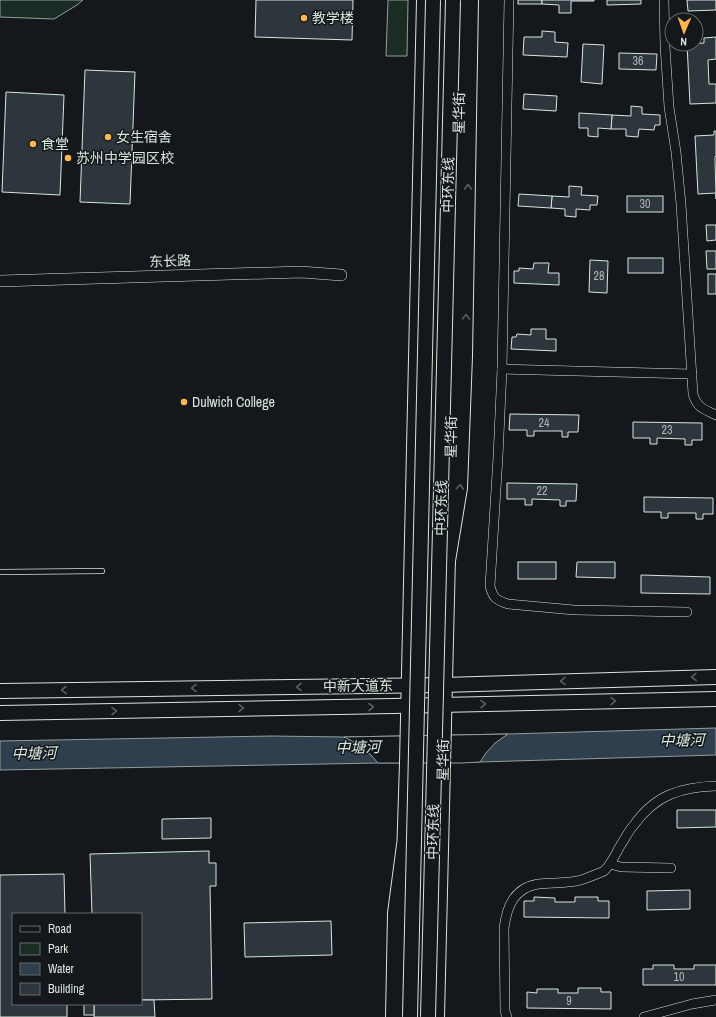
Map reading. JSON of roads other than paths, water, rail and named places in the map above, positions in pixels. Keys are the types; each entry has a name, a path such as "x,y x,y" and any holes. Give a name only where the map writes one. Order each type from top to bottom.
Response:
{"main road":[{"path":"401,1017 424,0"},
{"name":"中环东线","path":"410,1017 433,0"},
{"name":"中环东线","path":"428,1017 453,0"},
{"name":"星华街","path":"437,1017 442,763 462,0"},
{"path":"447,567 460,488 465,356 471,0"},
{"name":"中新大道东","path":"0,691 444,685 716,677"},
{"name":"中新大道东","path":"0,713 716,699"},
{"path":"393,1017 395,913 404,845"}],"street":[{"path":"509,0 502,369 490,586 492,595 498,600 508,604 574,610 687,612"},
{"path":"664,0 669,107 676,152 681,204 693,394 695,401 700,407 716,415"},
{"name":"东长路","path":"0,281 301,272 341,275"},
{"path":"502,369 692,374"},
{"path":"507,1017 505,1011 504,928 511,902 516,896 521,891 538,884 582,880 603,871 610,864 634,824 649,807 659,799 672,793 687,789 716,786"},
{"path":"610,864 621,867 671,868"},
{"path":"644,1017 692,1004 716,1000"}],"lane":[{"path":"0,572 102,571"}],"water":[{"name":"中塘河","path":"716,728 716,755 480,762 0,770 0,741 272,736 344,737"}],"place":[{"name":"教学楼","path":"304,18"},
{"name":"女生宿舍","path":"108,137"},
{"name":"食堂","path":"33,144"},
{"name":"苏州中学园区校","path":"68,158"},
{"name":"Dulwich College","path":"184,402"}]}
